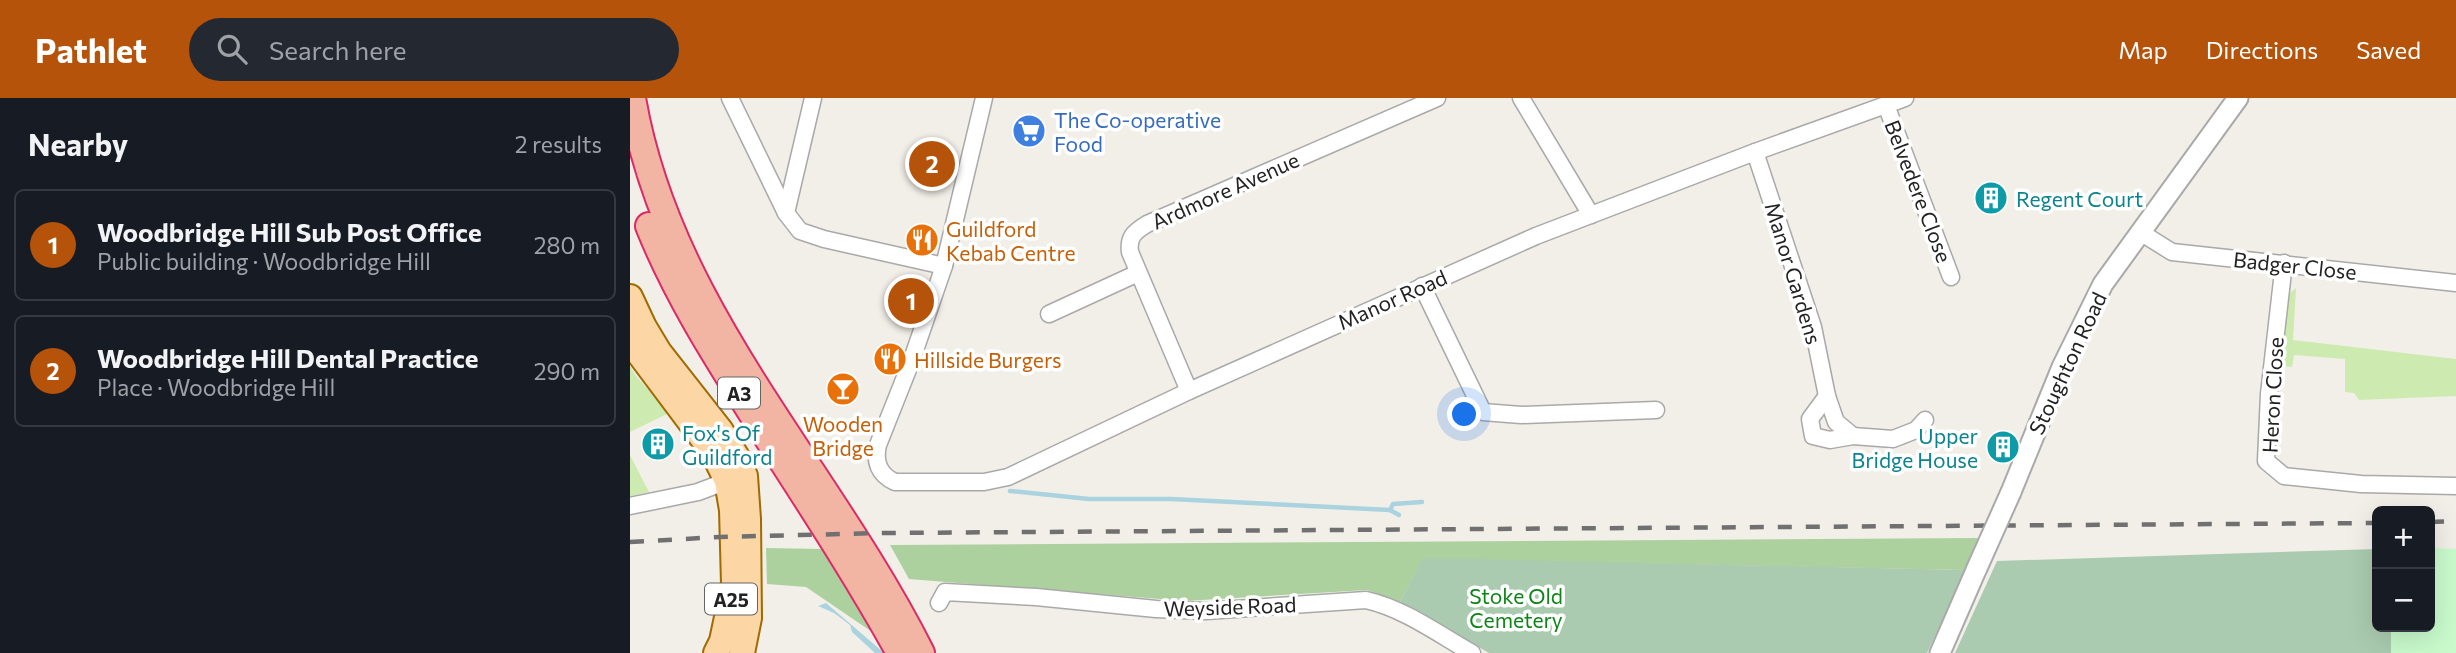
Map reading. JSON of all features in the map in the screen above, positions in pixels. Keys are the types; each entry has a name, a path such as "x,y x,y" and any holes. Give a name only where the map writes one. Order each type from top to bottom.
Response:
{"highway":[{"name":"A3","path":"632,98 652,184 673,237 721,330 875,571 904,641"},
{"name":"A3","path":"630,172 655,241 685,305 718,360 851,568 904,641 921,653"}],"main road":[{"name":"A25","path":"630,297 659,352 721,430 737,457 747,486 734,584 722,641 716,653"},
{"name":"A25","path":"630,337 654,375 712,451 727,481 740,533 749,618 743,653"}],"street":[{"path":"730,98 786,213 800,231 824,239 944,265 984,98"},
{"path":"786,213 813,98"},
{"name":"Ardmore Avenue","path":"1189,391 1130,252 1130,237 1134,232 1437,98"},
{"path":"1521,98 1591,215"},
{"name":"Manor Road","path":"944,265 911,362 878,445 876,460 883,475 895,482 984,482 1008,477 1189,391 1422,286 1591,215 1905,98"},
{"name":"Stoughton Road","path":"1940,653 2084,320 2104,284 2140,232 2238,98"},
{"name":"Belvedere Close","path":"1886,105 1951,278"},
{"name":"Manor Gardens","path":"1755,152 1813,327 1827,396 1836,422 1853,436"},
{"name":"Badger Close","path":"2140,232 2172,252 2456,283"},
{"name":"Heron Close","path":"2284,264 2269,394 2266,461 2284,476 2361,484 2455,482"},
{"path":"1049,314 1138,273"},
{"path":"1422,286 1483,412 1521,415 1656,410"},
{"path":"1827,396 1811,419 1813,436 1830,440 1853,436 1893,439 1916,430 1925,420"},
{"path":"630,506 698,492 727,481"},
{"name":"Weyside Road","path":"939,603 945,592 1206,611 1366,600 1400,611 1472,653"}],"green space":[{"path":"2296,288 2293,340 2456,359 2456,396 2359,400 2354,393 2345,392 2345,359 2294,355 2292,367 2278,366 2289,294"},
{"path":"630,366 669,413 630,432"},
{"path":"630,455 649,492 630,496"},
{"path":"1978,538 1966,570 1423,559 1400,602 1367,590 1185,601 909,579 890,545"},
{"path":"766,548 823,549 878,636 806,587 767,584"},
{"path":"2435,548 2456,549 2456,653 2391,653 2391,632 2435,632"},
{"path":"2372,549 2372,632 2391,632 2391,653 1955,653 1997,561"},
{"name":"Stoke Old Cemetery","path":"1423,558 1966,570 1927,653 1489,653 1400,602"}],"water":[{"path":"826,603 884,653 875,653 852,632 850,625 834,613 818,606"}],"waterway":[{"path":"1010,491 1089,499 1171,499 1390,510 1399,515"},
{"path":"1390,510 1393,504 1422,502"}],"railway":[{"path":"2435,522 2456,521"},
{"path":"630,542 882,533 2372,523"}],"place":[{"name":"The Co-operative Food","path":"1029,131"},
{"name":"Woodbridge Hill Dental Practice","path":"932,164"},
{"name":"Regent Court","path":"1991,198"},
{"name":"Guildford Kebab Centre","path":"922,240"},
{"name":"Woodbridge Hill Sub Post Office","path":"911,301"},
{"name":"Hillside Burgers","path":"890,359"},
{"name":"Wooden Bridge","path":"843,389"},
{"name":"Fox's Of Guildford","path":"658,444"},
{"name":"Upper Bridge House","path":"2003,447"}]}
